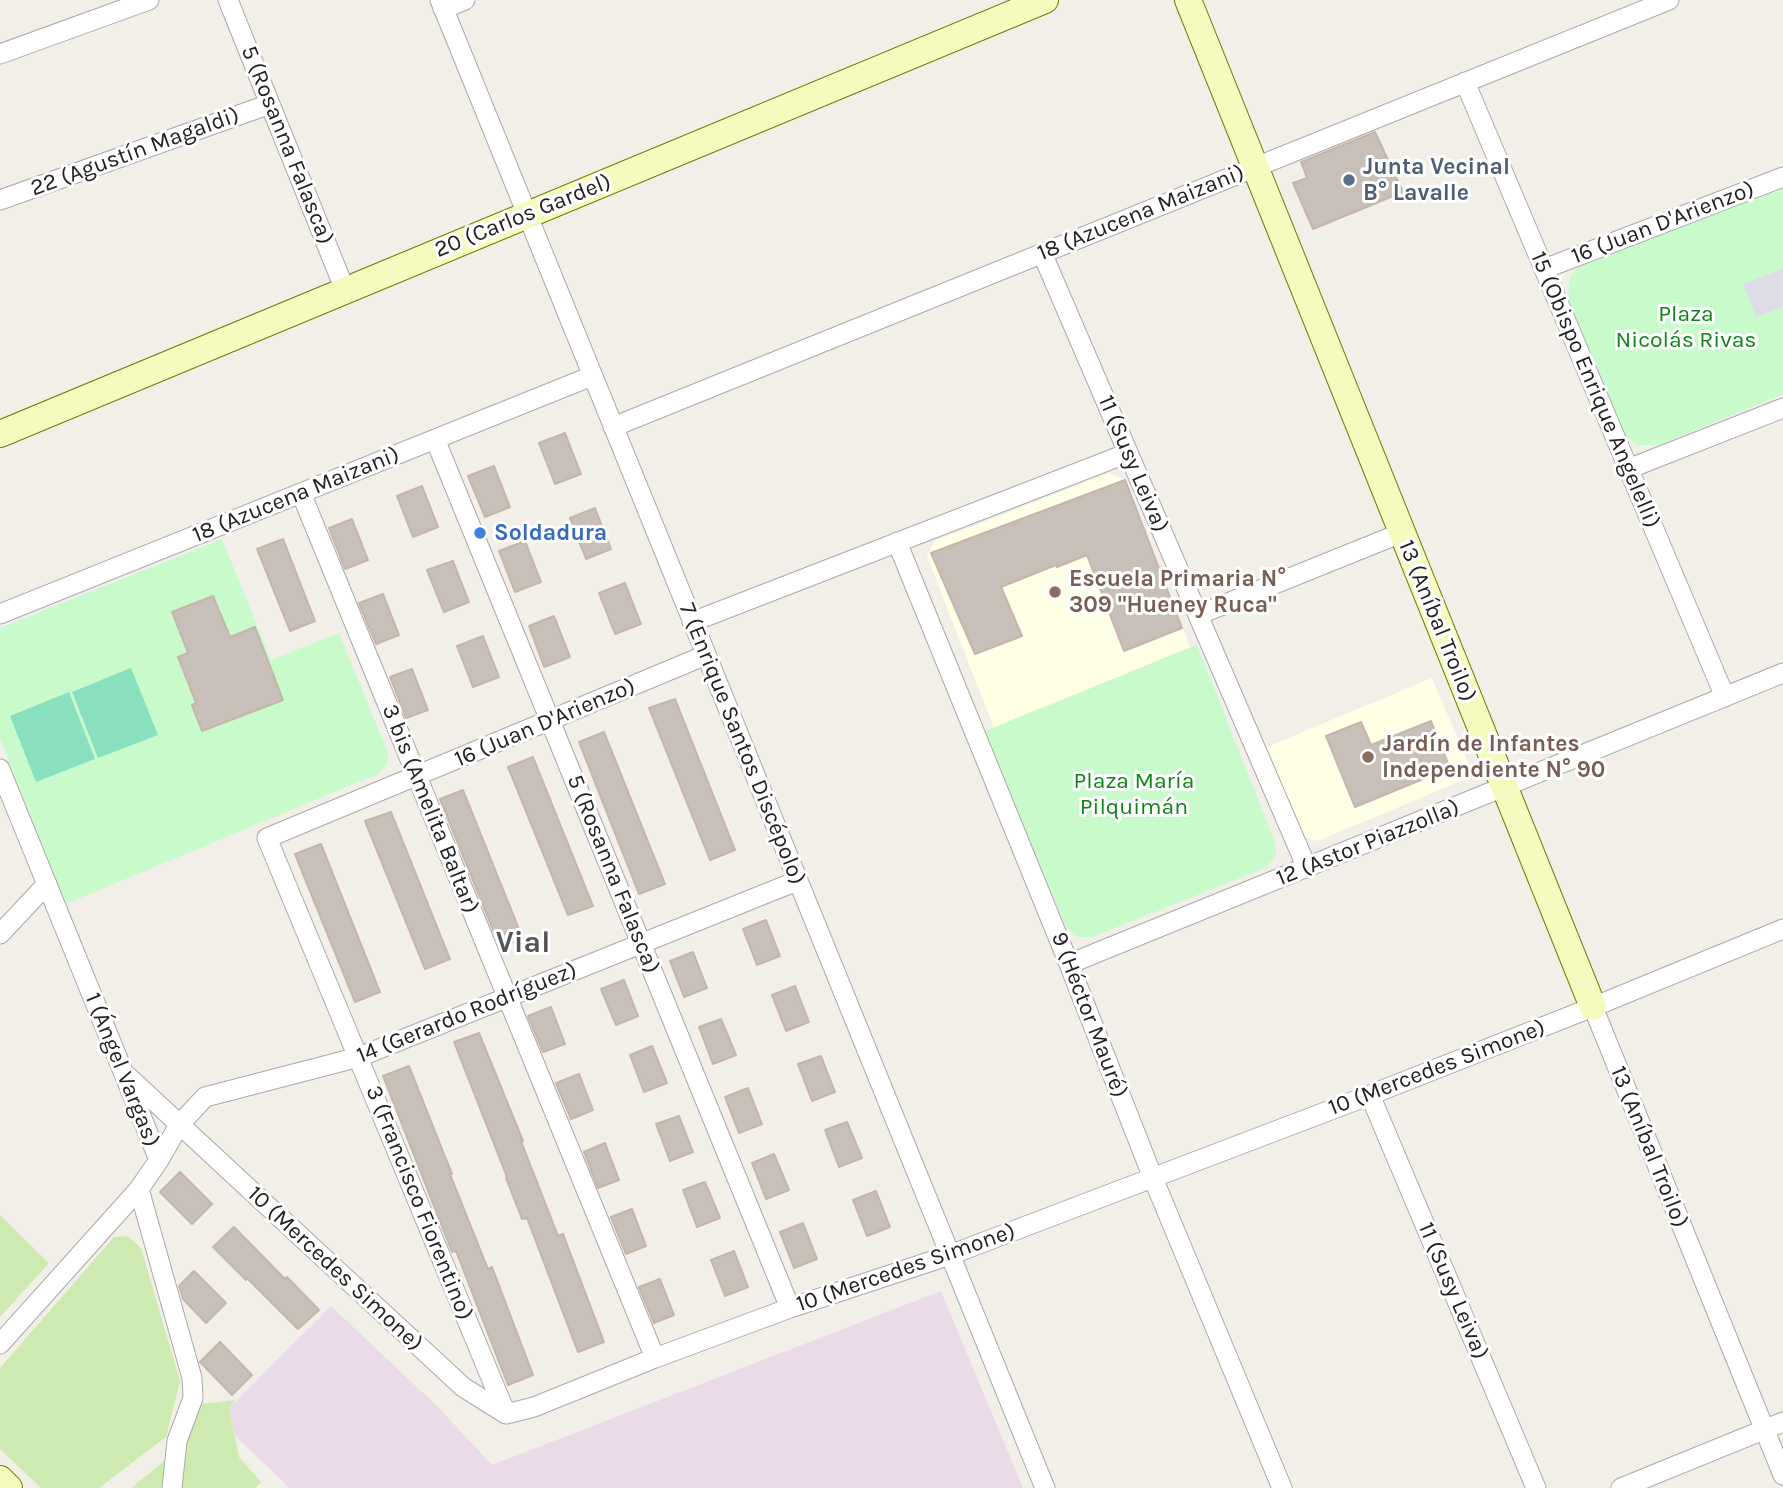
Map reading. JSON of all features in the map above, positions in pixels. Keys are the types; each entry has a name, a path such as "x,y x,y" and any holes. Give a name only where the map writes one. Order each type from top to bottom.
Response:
{"street":[{"path":"0,54 149,0"},
{"name":"5 (Rosanna Falasca)","path":"228,0 345,290"},
{"path":"441,4 465,0"},
{"name":"20 (Carlos Gardel)","path":"0,433 1045,0"},
{"name":"13 (Aníbal Troilo)","path":"1188,0 1503,788 1783,1475"},
{"name":"18 (Azucena Maizani)","path":"613,427 1669,0"},
{"name":"7 (Enrique Santos Discépolo)","path":"441,4 1045,1488"},
{"name":"15 (Obispo Enrique Angelelli)","path":"1465,82 1725,697"},
{"name":"22 (Agustín Magaldi)","path":"0,201 270,104"},
{"name":"16 (Juan D'Arienzo)","path":"1544,269 1783,177"},
{"name":"11 (Susy Leiva)","path":"1042,253 1307,868"},
{"name":"18 (Azucena Maizani)","path":"0,614 592,376"},
{"path":"1628,468 1783,408"},
{"name":"5 (Rosanna Falasca)","path":"435,439 790,1308"},
{"path":"692,622 1128,453"},
{"name":"3 bis (Amelita Baltar)","path":"301,494 655,1358"},
{"path":"1198,615 1401,533"},
{"name":"9 (Héctor Mauré)","path":"897,542 1153,1178 1282,1488"},
{"name":"16 (Juan D'Arienzo)","path":"267,838 706,655"},
{"name":"12 (Astor Piazzolla)","path":"1069,964 1783,673"},
{"name":"1 (Ángel Vargas)","path":"0,769 159,1160 139,1189"},
{"name":"3 (Francisco Fiorentino)","path":"267,838 506,1414"},
{"name":"14 (Gerardo Rodríguez)","path":"159,1160 179,1125 205,1097 359,1058 797,881"},
{"path":"0,934 47,884"},
{"name":"10 (Mercedes Simone)","path":"123,1072 463,1387 506,1414 534,1407 790,1308 950,1255 1153,1178 1592,1007 1783,929"},
{"name":"11 (Susy Leiva)","path":"1370,1094 1536,1488"},
{"path":"0,1344 139,1189"},
{"path":"139,1189 192,1378 193,1398 177,1441 172,1488"},
{"path":"1621,1488 1783,1422"},
{"path":"0,1479 9,1488"}],"shaded area":[{"path":"1783,269 1783,307 1756,317 1743,284"},
{"name":"Escuela Primaria N° 309 \"Hueney Ruca\"","path":"1109,473 1125,480 1190,647 994,728 927,556 935,541"},
{"name":"Jardín de Infantes Independiente N° 90","path":"1432,678 1470,767 1463,780 1318,841 1303,836 1267,747"},
{"path":"941,1291 1023,1488 290,1488 235,1436 229,1408 331,1306 438,1407 492,1465"}],"green space":[{"name":"Plaza Nicolás Rivas","path":"1783,189 1783,394 1659,445 1637,445 1622,433 1568,299 1570,276 1585,260"},
{"path":"222,539 271,660 339,633 388,753 387,764 378,774 66,904 0,738 0,628"},
{"name":"Plaza María Pilquimán","path":"1197,645 1276,845 1276,857 1265,868 1093,937 1077,937 1066,927 985,731"},
{"path":"131,668 158,735 98,758 72,692"},
{"path":"69,692 95,759 36,782 10,716"},
{"path":"0,1215 49,1263 0,1317"},
{"path":"128,1236 141,1248 180,1381 166,1437 99,1488 41,1488 0,1449 0,1368 114,1237"},
{"path":"235,1400 229,1408 239,1457 261,1482 255,1488 182,1488 192,1421 200,1404"},
{"path":"168,1458 165,1488 131,1488"}],"building":[{"name":"Junta Vecinal B° Lavalle","path":"1375,132 1403,192 1313,229 1293,183 1307,178 1301,162"},
{"path":"565,433 581,474 555,484 539,443"},
{"path":"494,466 510,507 485,517 468,476"},
{"name":"Escuela Primaria N° 309 \"Hueney Ruca\"","path":"1125,480 1182,628 1124,651 1087,555 1001,587 1022,636 975,654 931,553"},
{"path":"422,486 438,527 413,537 397,496"},
{"path":"595,508 611,549 586,559 570,518"},
{"path":"352,519 368,560 345,569 329,528"},
{"path":"283,539 315,621 290,631 257,549"},
{"path":"525,541 541,582 515,592 499,551"},
{"path":"453,561 469,602 444,612 427,570"},
{"path":"625,583 641,624 615,634 599,593"},
{"path":"383,594 399,635 376,644 359,603"},
{"path":"213,596 230,637 255,627 283,700 202,731 192,705 196,703 178,657 188,653 172,612"},
{"path":"554,616 570,657 544,667 529,626"},
{"path":"483,636 499,677 473,687 457,646"},
{"path":"412,669 428,710 406,718 390,677"},
{"path":"675,699 735,850 710,860 649,708"},
{"name":"Jardín de Infantes Independiente N° 90","path":"1431,721 1450,768 1355,807 1326,736 1361,722 1371,745"},
{"path":"604,732 665,884 639,894 579,742"},
{"path":"533,757 593,906 568,915 508,767"},
{"path":"463,790 523,939 500,947 440,799"},
{"path":"391,812 450,959 425,969 365,821"},
{"path":"321,844 380,992 355,1002 295,854"},
{"path":"766,920 780,956 757,965 743,929"},
{"path":"693,952 707,988 684,997 670,961"},
{"path":"624,980 638,1016 616,1025 601,989"},
{"path":"795,986 809,1022 786,1031 772,995"},
{"path":"551,1007 565,1044 543,1052 528,1016"},
{"path":"721,1019 736,1055 713,1064 699,1027"},
{"path":"479,1033 558,1236 563,1234 604,1342 578,1352 527,1218 522,1219 454,1042"},
{"path":"652,1046 667,1083 644,1092 630,1055"},
{"path":"821,1056 835,1092 812,1101 798,1064"},
{"path":"409,1066 488,1269 492,1267 533,1375 508,1385 383,1076"},
{"path":"579,1074 593,1110 571,1119 556,1083"},
{"path":"748,1088 762,1124 739,1133 725,1097"},
{"path":"679,1116 693,1152 670,1161 656,1124"},
{"path":"847,1122 862,1158 839,1167 825,1130"},
{"path":"605,1143 619,1180 598,1188 584,1152"},
{"path":"774,1154 789,1190 766,1199 752,1163"},
{"path":"180,1172 212,1204 192,1224 160,1192"},
{"path":"705,1182 720,1218 697,1227 683,1190"},
{"path":"876,1191 890,1227 867,1236 853,1200"},
{"path":"632,1209 646,1246 626,1254 611,1217"},
{"path":"803,1223 817,1259 794,1268 780,1232"},
{"path":"234,1227 319,1310 298,1329 213,1247"},
{"path":"734,1251 748,1287 725,1296 711,1260"},
{"path":"194,1271 226,1303 206,1323 183,1299 179,1286"},
{"path":"660,1279 674,1315 654,1323 639,1287"},
{"path":"220,1342 252,1375 232,1395 200,1362"}],"place":[{"name":"Junta Vecinal B° Lavalle","path":"1349,180"},
{"name":"Soldadura","path":"480,533"},
{"name":"Escuela Primaria N° 309 \"Hueney Ruca\"","path":"1055,592"},
{"name":"Jardín de Infantes Independiente N° 90","path":"1368,757"}],"district":[{"name":"Vial","path":"523,943"}]}
